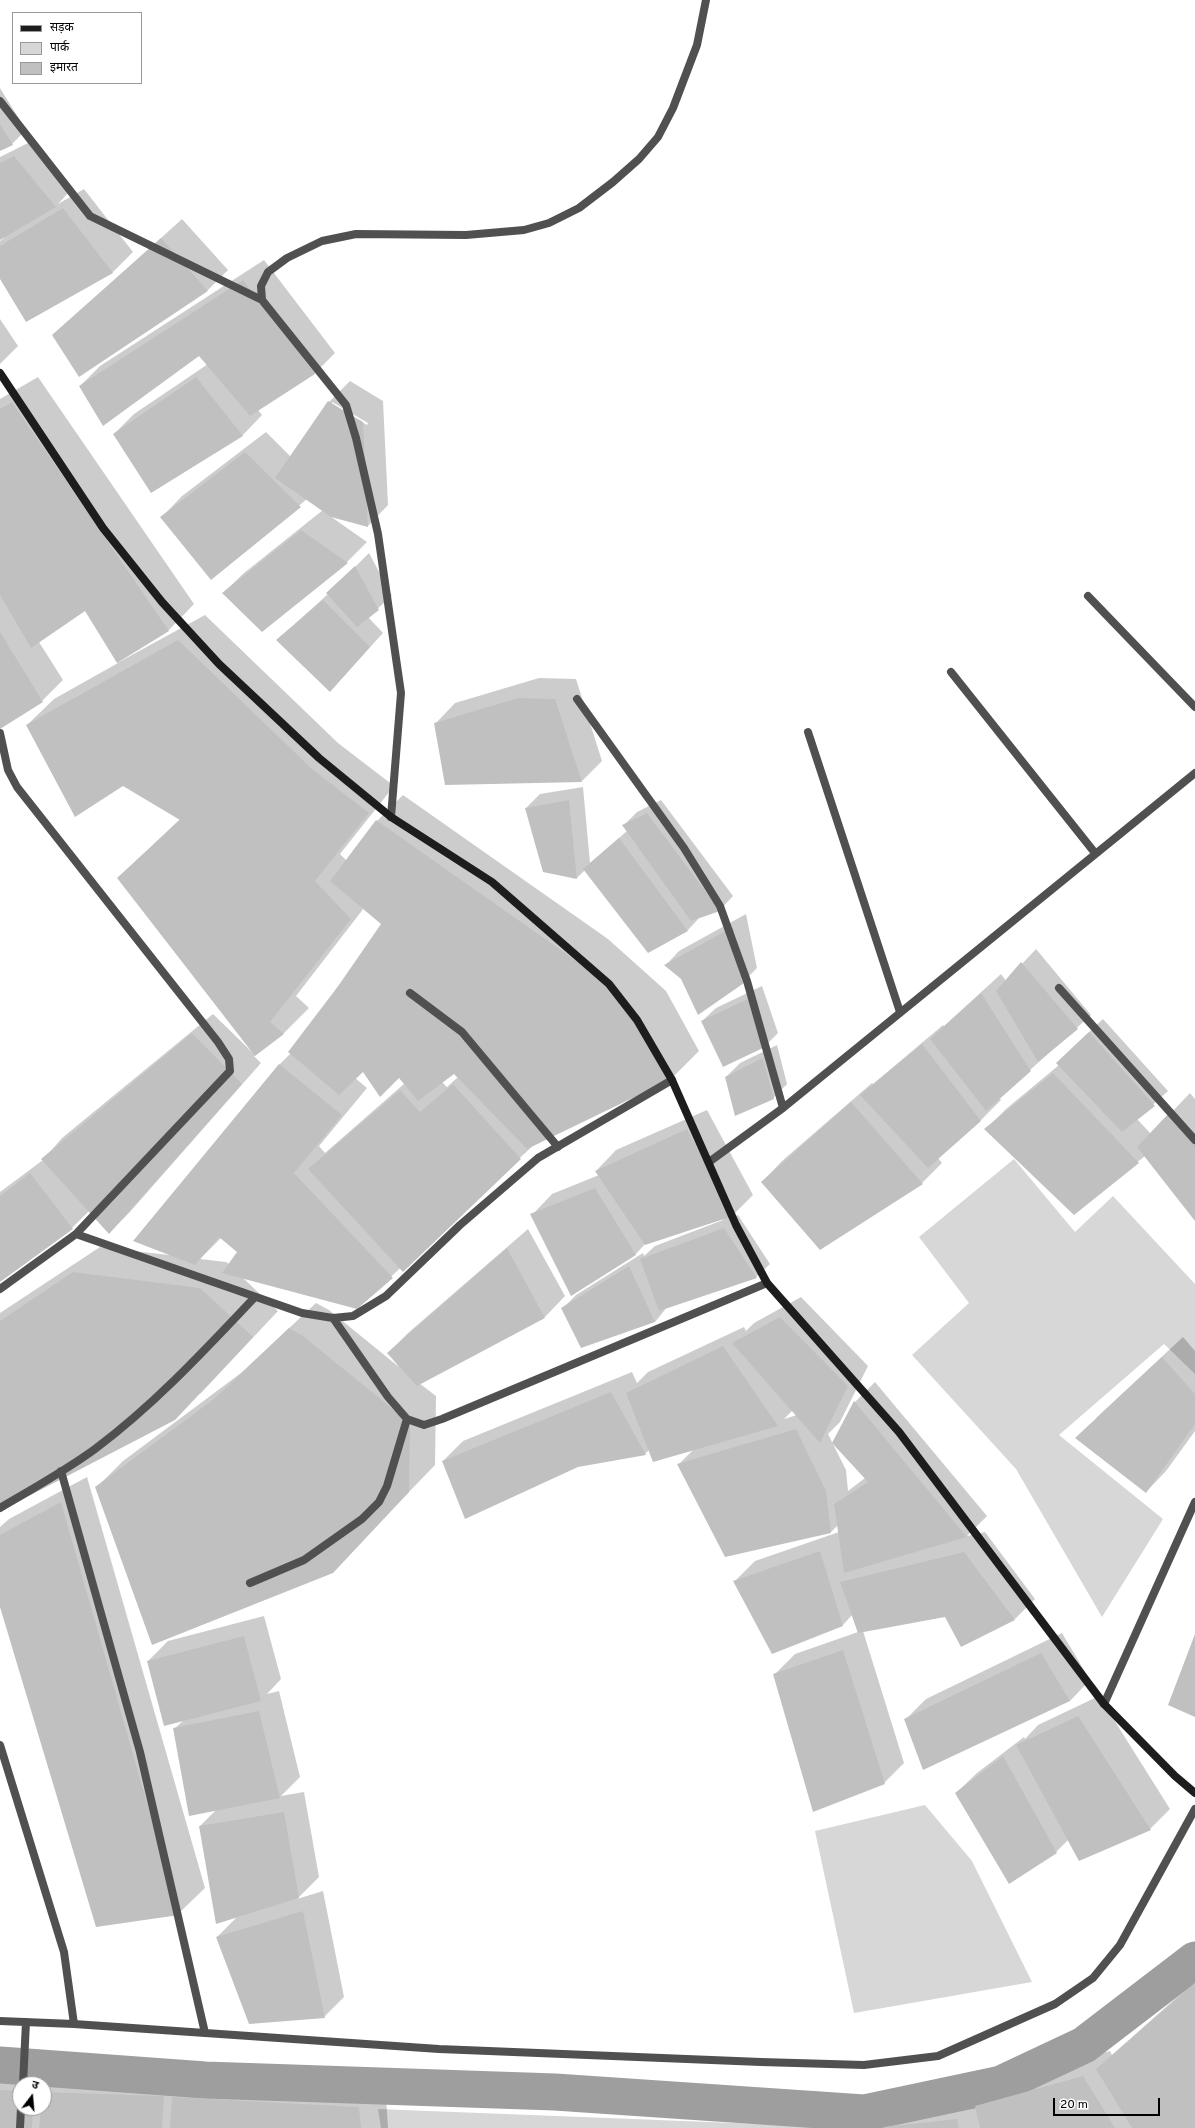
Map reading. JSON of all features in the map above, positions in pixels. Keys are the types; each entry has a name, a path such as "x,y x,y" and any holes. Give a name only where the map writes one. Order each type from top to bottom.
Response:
{"street":[{"path":"262,300 261,286 268,272 287,258 322,241 356,234 466,235 524,230 549,223 579,208 613,182 639,159 658,137 673,108 697,45 706,0"},
{"path":"0,101 90,216 262,300 346,405 356,438 378,534 401,692 391,817"},
{"path":"0,373 103,528 162,602 224,670 319,758 391,817 492,882 609,984 637,1020 672,1080 736,1225 767,1283 899,1432 1104,1704 1175,1776 1195,1793"},
{"path":"1088,596 1195,707"},
{"path":"951,672 1095,853"},
{"path":"577,699 684,848 720,906 747,981 783,1108"},
{"path":"808,732 900,1012"},
{"path":"0,733 8,770 17,787 213,1036 229,1059 230,1071 76,1234 0,1289"},
{"path":"709,1162 783,1108 1195,773"},
{"path":"1059,988 1195,1140"},
{"path":"410,993 462,1032 558,1148"},
{"path":"76,1234 302,1313 333,1318 353,1316 386,1296 460,1225 538,1158 558,1148 672,1080"},
{"path":"333,1318 388,1397 407,1419 424,1425 442,1420 767,1283"},
{"path":"0,1508 61,1472 95,1449 159,1395 200,1356 255,1297"},
{"path":"250,1583 304,1560 362,1519 379,1502 387,1486 407,1419"},
{"path":"61,1472 140,1752 205,2033"},
{"path":"1104,1704 1195,1502"},
{"path":"0,1744 64,1952 74,2024"},
{"path":"0,2021 74,2024 439,2049 761,2062 864,2065 938,2056 1055,2004 1093,1978 1120,1945 1195,1809"},
{"path":"23,2076 26,2022"},
{"path":"20,2128 21,2116"}],"green space":[{"path":"1014,1159 1075,1232 1113,1196 1195,1284 1195,1374 1164,1344 1059,1435 1163,1519 1102,1617 1016,1469 912,1355 969,1303 919,1237"},
{"path":"925,1805 972,1861 1032,1982 854,2013 815,1831"},
{"path":"378,2109 811,2126 812,2128 381,2128"}],"building":[{"path":"0,124 13,145 0,151"},
{"path":"14,156 56,207 0,240 0,163"},
{"path":"63,208 113,273 26,322 0,279 0,246"},
{"path":"161,238 208,291 79,377 52,335"},
{"path":"243,280 315,374 250,416 199,356 103,426 79,386"},
{"path":"196,377 243,436 151,493 113,434"},
{"path":"328,401 363,422 368,527 331,517 275,478"},
{"path":"12,402 169,631 117,663 85,611 31,648 0,595 0,409"},
{"path":"245,452 301,507 211,580 160,517"},
{"path":"301,530 348,563 262,632 222,593"},
{"path":"355,566 379,610 357,627 326,593"},
{"path":"323,600 370,647 330,692 276,640"},
{"path":"0,632 43,702 0,729"},
{"path":"178,640 312,769 369,813 315,881 351,919 270,1022 284,1034 255,1056 117,878 180,820 123,786 75,817 26,725"},
{"path":"518,698 555,699 582,782 445,785 434,723"},
{"path":"569,800 577,879 543,872 525,808"},
{"path":"647,813 720,911 691,921 622,825"},
{"path":"376,820 582,965 640,1017 674,1078 527,1149 454,1074 418,1101 399,1078 380,1097 363,1072 339,1095 288,1052 339,985 381,924 330,881"},
{"path":"619,838 688,931 648,953 583,869"},
{"path":"733,927 744,983 698,1015 681,979 664,965"},
{"path":"1021,962 1078,1029 1038,1062 996,991"},
{"path":"981,993 1031,1071 986,1111 930,1039"},
{"path":"748,999 765,1047 723,1067 701,1021"},
{"path":"1089,1032 1155,1106 1122,1132 1056,1063"},
{"path":"192,1033 242,1084 109,1234 41,1159"},
{"path":"922,1044 981,1121 928,1168 860,1095"},
{"path":"763,1058 774,1099 735,1116 725,1077"},
{"path":"279,1064 342,1115 294,1173 393,1278 357,1309 222,1273 237,1252 219,1237 195,1265 133,1241"},
{"path":"1053,1073 1139,1163 1074,1215 984,1129"},
{"path":"453,1084 521,1159 403,1272 308,1169 400,1090 420,1112"},
{"path":"851,1102 923,1184 820,1250 761,1182"},
{"path":"1169,1113 1195,1141 1195,1221 1137,1147"},
{"path":"687,1129 733,1216 645,1245 595,1171"},
{"path":"30,1173 73,1229 0,1282 0,1196"},
{"path":"595,1188 636,1255 571,1296 530,1214"},
{"path":"724,1228 757,1278 659,1311 640,1259"},
{"path":"507,1248 545,1318 417,1386 387,1353"},
{"path":"629,1266 655,1322 581,1348 561,1308"},
{"path":"73,1272 200,1288 253,1337 175,1420 0,1511 0,1321"},
{"path":"780,1317 848,1386 820,1443 732,1343"},
{"path":"289,1328 303,1336 410,1423 409,1492 333,1573 152,1645 95,1487 214,1399"},
{"path":"723,1346 778,1426 653,1462 626,1393"},
{"path":"1162,1357 1195,1394 1195,1424 1146,1493 1075,1438"},
{"path":"611,1392 646,1455 578,1467 465,1519 442,1461"},
{"path":"854,1401 967,1537 844,1573 834,1504 868,1482 832,1443"},
{"path":"796,1429 826,1491 831,1533 725,1557 677,1464"},
{"path":"61,1502 179,1915 96,1927 0,1607 0,1535"},
{"path":"820,1551 843,1626 772,1654 733,1581"},
{"path":"964,1552 1015,1620 961,1647 945,1617 858,1633 840,1582"},
{"path":"1195,1634 1195,1717 1168,1705"},
{"path":"244,1636 261,1701 164,1726 147,1661"},
{"path":"843,1650 885,1784 813,1812 773,1674"},
{"path":"1041,1653 1070,1701 923,1770 904,1719"},
{"path":"259,1711 280,1798 189,1816 173,1728"},
{"path":"1078,1716 1151,1830 1079,1861 1016,1745"},
{"path":"1003,1756 1057,1853 1009,1884 955,1793"},
{"path":"284,1812 299,1898 216,1924 199,1826"},
{"path":"303,1911 325,2018 249,2024 216,1937"},
{"path":"1195,1983 1195,2128 1132,2128 1096,2069"},
{"path":"1083,2076 1115,2128 980,2128 975,2106"},
{"path":"0,2090 12,2091 12,2116 33,2116 32,2128 0,2128"},
{"path":"52,2092 164,2096 162,2128 39,2128 40,2116 52,2116"},
{"path":"172,2097 359,2107 361,2128 170,2128"},
{"path":"957,2119 959,2128 883,2127"}],"waterway":[{"path":"0,2065 205,2080 555,2092 864,2113 1001,2084 1084,2045 1195,1960"}]}
